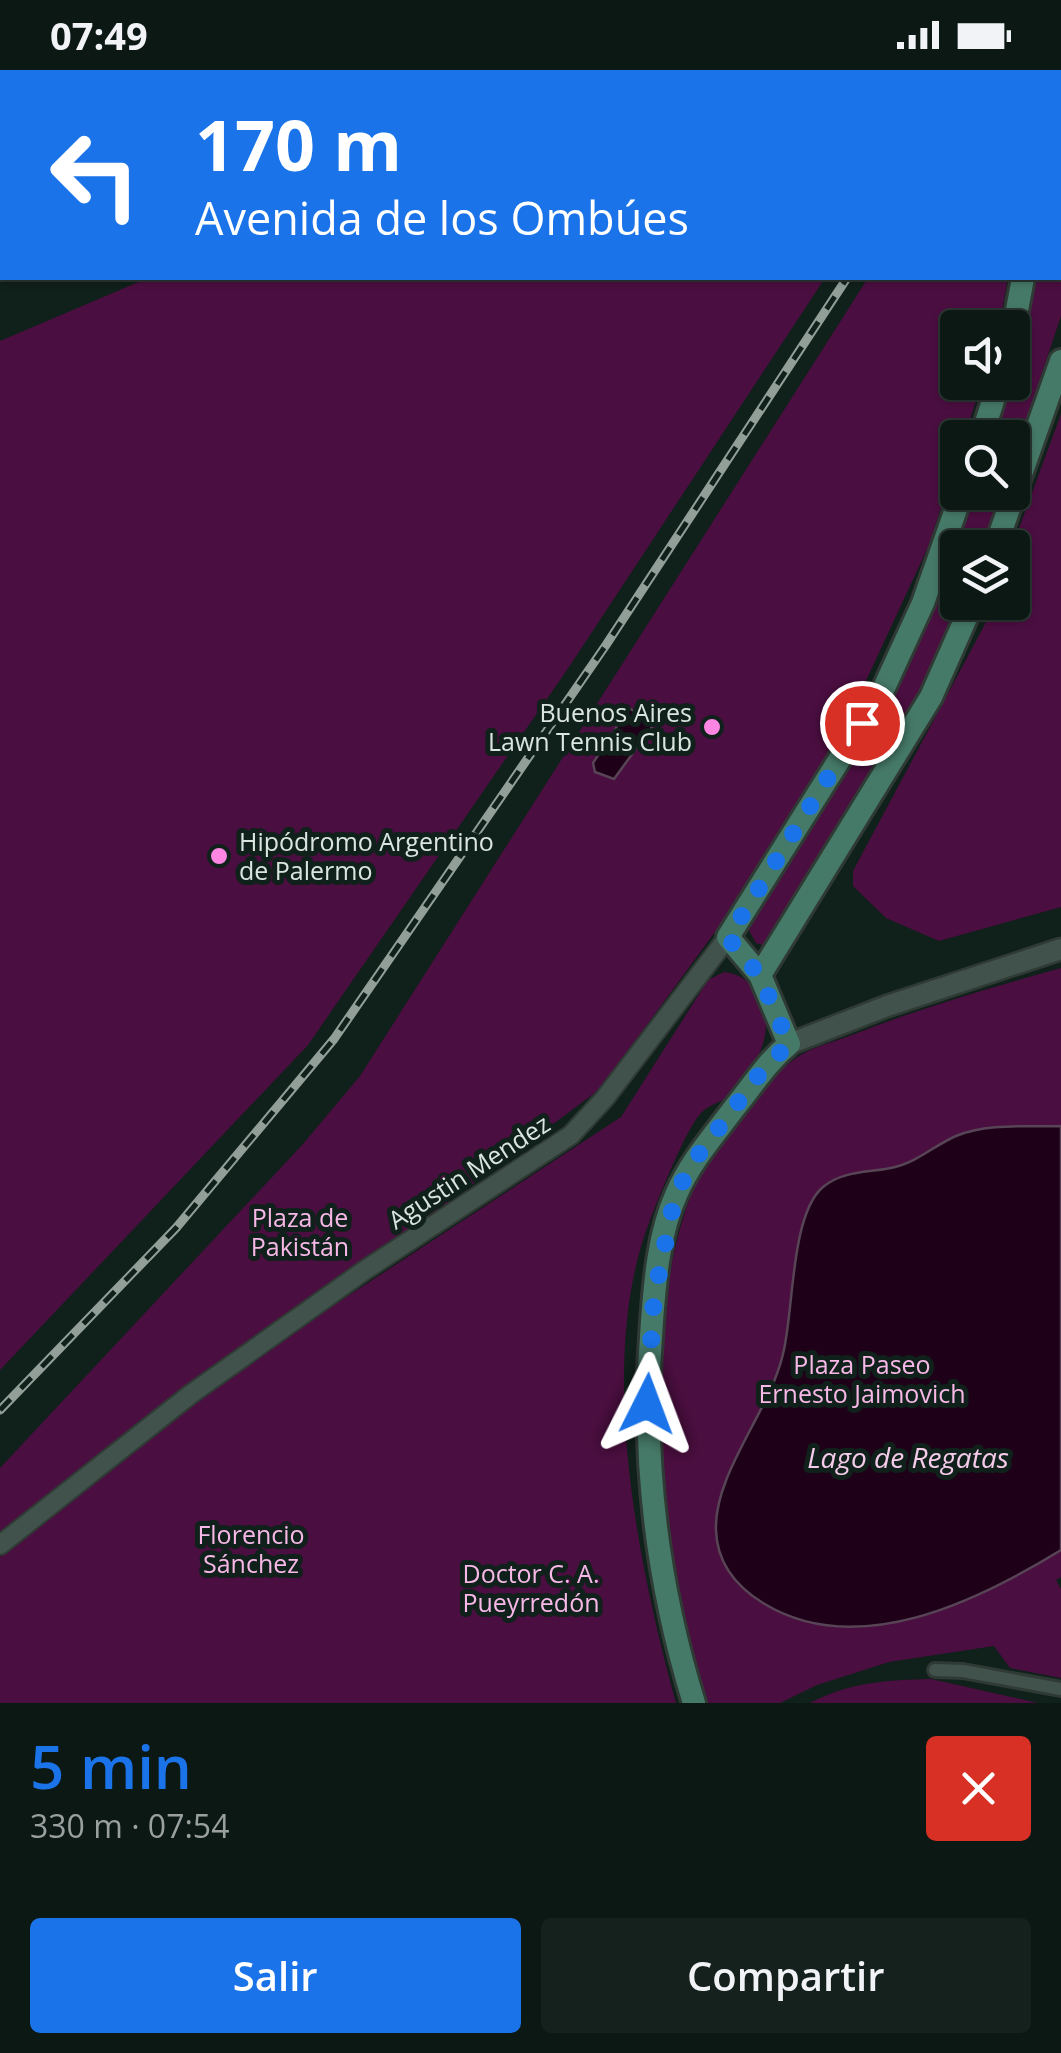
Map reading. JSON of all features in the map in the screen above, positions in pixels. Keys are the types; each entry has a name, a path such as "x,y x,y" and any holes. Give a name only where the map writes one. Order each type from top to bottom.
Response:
{"main road":[{"path":"1001,530 1061,361"},
{"path":"694,1703 674,1639 656,1555 648,1385 659,1257 675,1196 693,1162 764,1068 789,1044 760,976 728,938 882,690 923,603 956,510"},
{"path":"760,976 931,697 965,620"}],"street":[{"name":"Agustin Mendez","path":"0,1545 205,1384 365,1270 571,1135 605,1098 728,938"},
{"path":"789,1044 887,1006 1061,949"},
{"path":"935,1670 978,1673 1061,1690"}],"green space":[{"name":"Hipódromo Argentino de Palermo","path":"143,280 824,280 569,667 308,1045 0,1370 0,341"},
{"name":"Buenos Aires Lawn Tennis Club","path":"867,280 1006,280 1002,310 940,310 940,400 976,400 970,420 940,420 940,510 929,545 864,685 753,880 600,1089 449,1202 259,1334 0,1534 0,1468 303,1144 360,1076"},
{"path":"1036,280 1061,280 1061,316 1026,420 994,420 1001,400 1030,400 1029,310"},
{"path":"1061,414 1061,907 939,941 886,918 853,886 853,871 986,620 1030,620 1030,530 1018,530 1026,510 1030,510 1030,498"},
{"path":"961,510 995,510 989,530 951,530"},
{"path":"940,554 940,620 955,620 943,648 897,736 766,946 756,943 746,925 819,809"},
{"name":"Plaza Paseo Ernesto Jaimovich","path":"1061,968 1061,1577 1056,1580 1061,1589 1061,1678 1010,1668 994,1646 889,1662 817,1685 780,1703 705,1703 675,1585 660,1449 659,1380 674,1251 699,1178 721,1139 750,1102 802,1054 929,1007"},
{"name":"Florencio Sánchez","path":"724,972 740,977 756,992 764,1011 765,1037 746,1075 727,1097 701,1113 680,1149 649,1223 633,1278 626,1337 628,1463 648,1589 676,1703 0,1703 0,1557 51,1512 261,1353 621,1117 708,980"},
{"path":"931,1679 1038,1703 810,1703 869,1684"}],"water":[{"path":"629,708 654,724 614,779 595,772 593,763"},
{"name":"Lago de Regatas","path":"1007,1126 1061,1126 1061,1550 955,1604 877,1625 838,1626 799,1619 763,1603 737,1582 724,1563 717,1542 718,1508 733,1464 767,1398 783,1354 799,1241 812,1200 823,1187 839,1178 903,1165 968,1132"}],"railway":[{"path":"0,1410 176,1228 334,1039 606,645 846,280"}],"place":[{"name":"Buenos Aires Lawn Tennis Club","path":"712,727"},
{"name":"Hipódromo Argentino de Palermo","path":"219,856"}],"route":[{"path":"647,1404 659,1257 675,1196 693,1162 772,1058 789,1044 778,1008 760,976 728,938 862,723"}],"park label":[{"name":"Plaza de Pakistán","path":"300,1232"},
{"name":"Doctor C. A. Pueyrredón","path":"531,1588"}]}
